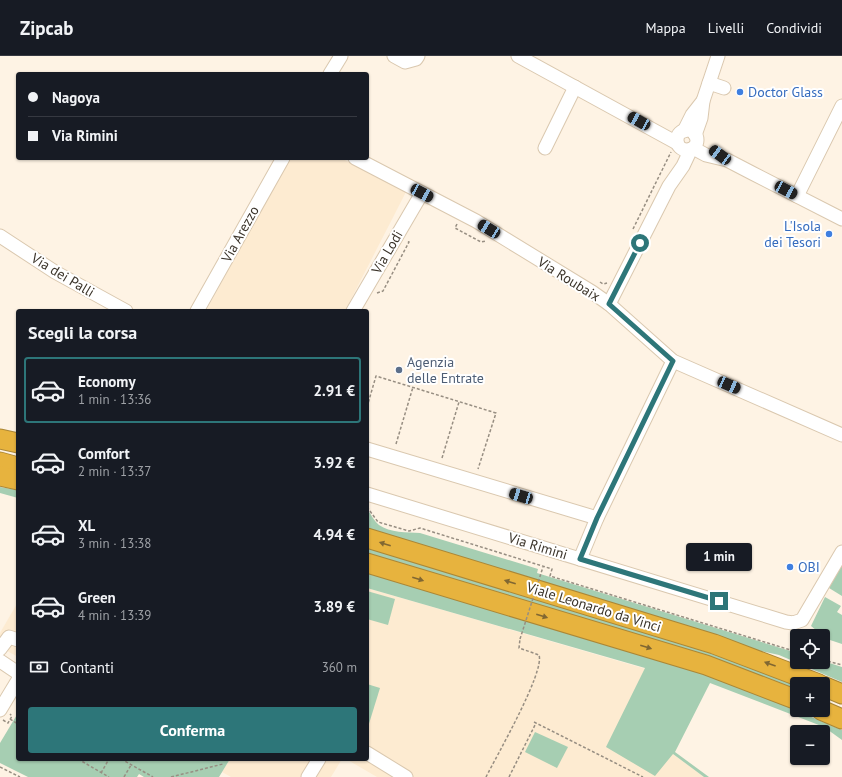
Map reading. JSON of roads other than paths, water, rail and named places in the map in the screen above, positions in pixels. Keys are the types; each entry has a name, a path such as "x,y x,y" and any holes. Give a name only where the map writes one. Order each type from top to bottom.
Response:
{"highway":[{"path":"0,438 16,442"},
{"path":"0,462 16,466"},
{"path":"0,476 16,480"},
{"name":"Viale Leonardo da Vinci","path":"369,539 714,644 831,689"},
{"name":"Viale Leonardo da Vinci","path":"369,564 699,663 790,697"},
{"path":"830,714 842,723"}],"street":[{"path":"331,72 340,56"},
{"path":"394,56 405,62 416,59 418,56"},
{"path":"518,56 639,121 727,160 842,219"},
{"path":"609,304 668,186 687,141 692,114 703,101 718,56"},
{"path":"709,83 724,88"},
{"path":"546,148 575,87"},
{"path":"798,196 842,106"},
{"name":"Via Arezzo","path":"198,309 282,160"},
{"name":"Via Roubaix","path":"359,160 476,221 592,292 609,304 673,361 842,435"},
{"name":"Via Lodi","path":"355,309 422,193"},
{"name":"Via dei Palli","path":"0,236 55,272 122,309"},
{"path":"580,559 597,518 673,361"},
{"path":"369,450 597,518"},
{"name":"Via Rimini","path":"369,495 732,606 793,623 802,620 842,552"},
{"path":"0,649 9,636 16,639"},
{"path":"0,660 16,672"},
{"path":"0,710 16,683"},
{"path":"369,754 406,777"},
{"path":"308,777 318,761"}],"place":[{"name":"Doctor Glass","path":"740,92"},
{"name":"L'Isola dei Tesori","path":"829,234"},
{"name":"Agenzia delle Entrate","path":"399,370"},
{"name":"OBI","path":"790,567"}]}
